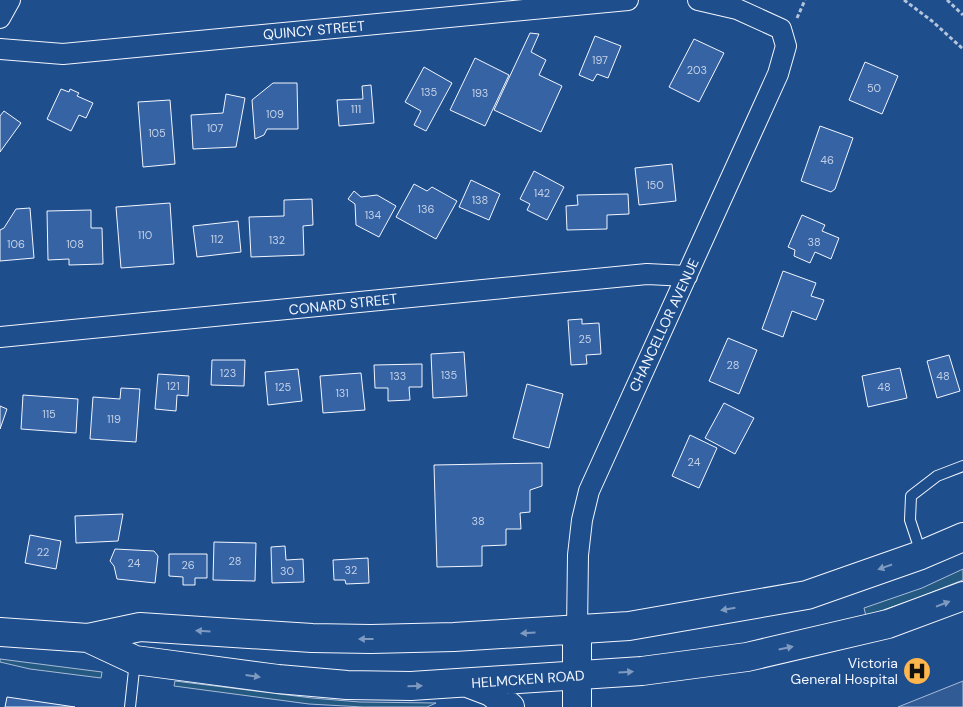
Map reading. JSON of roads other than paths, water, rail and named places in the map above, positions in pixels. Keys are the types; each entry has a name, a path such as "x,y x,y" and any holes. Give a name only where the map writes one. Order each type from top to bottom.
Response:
{"main road":[{"name":"HELMCKEN ROAD","path":"0,632 88,638 140,627 312,638 454,637 629,626 806,595 963,537"},
{"name":"HELMCKEN ROAD","path":"88,638 135,660 278,679 347,685 411,686 642,671 747,657 888,624 963,596"},
{"path":"577,630 577,707"},
{"path":"466,683 491,692 510,707"}],"street":[{"path":"0,18 10,0"},
{"name":"QUINCY STREET","path":"0,49 63,54 628,0"},
{"name":"CHANCELLOR AVENUE","path":"577,630 578,555 582,520 590,491 778,74 786,46 788,26 737,9 698,0"},
{"name":"CONARD STREET","path":"0,337 647,274 687,276"}],"lane":[{"path":"921,554 910,520 911,496 937,476 963,466"},
{"path":"130,707 135,660"}],"place":[{"name":"Victoria General Hospital","path":"917,671"}]}
